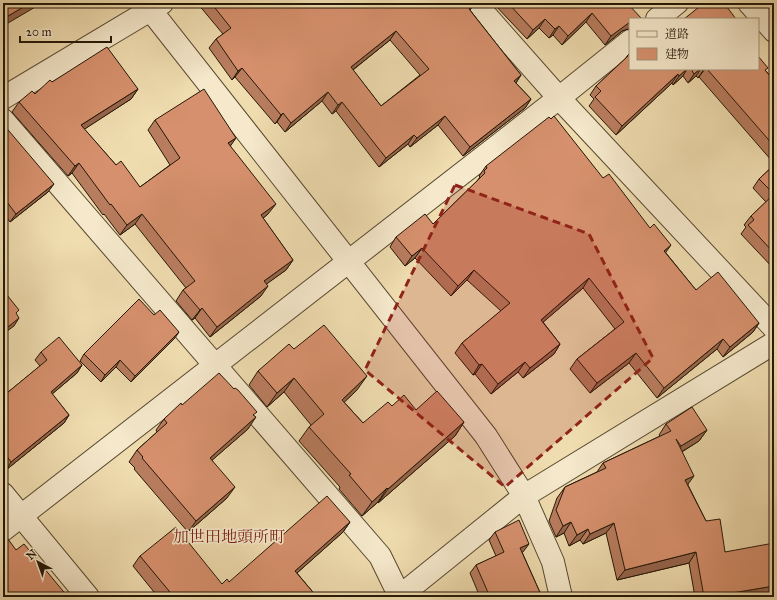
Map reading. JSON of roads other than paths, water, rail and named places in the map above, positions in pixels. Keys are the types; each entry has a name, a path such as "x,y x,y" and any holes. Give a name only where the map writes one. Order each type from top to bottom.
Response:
{"street":[{"path":"475,3 559,98 774,328"},
{"path":"658,18 677,3"},
{"path":"750,3 774,31"},
{"path":"3,98 152,6 348,262 486,436 524,496 553,562 561,597"},
{"path":"3,530 559,98 629,41"},
{"path":"3,120 214,366 380,556 400,596 524,496 774,343"},
{"path":"3,494 88,597"}],"district":[{"name":"加世田地頭所町","path":"229,536"}]}
